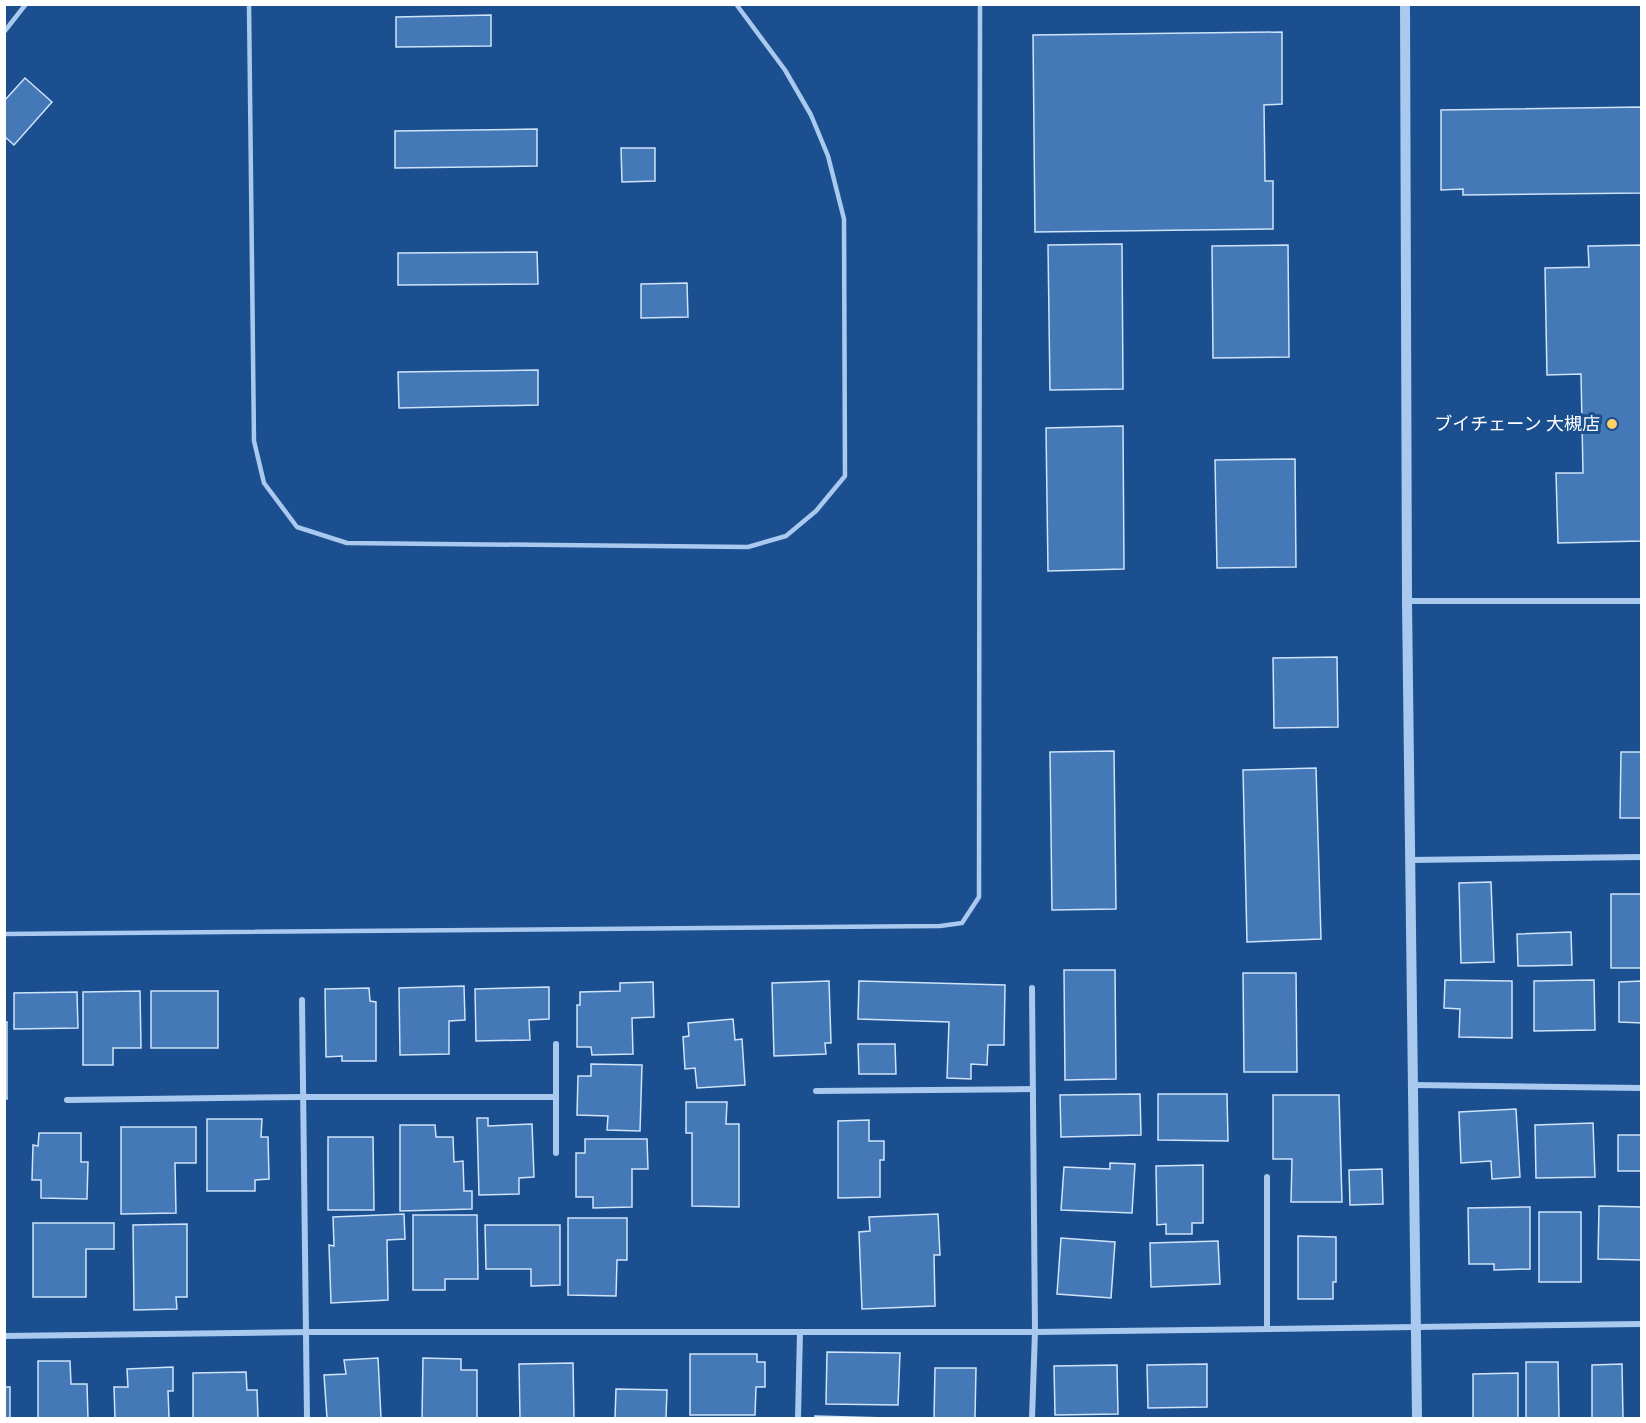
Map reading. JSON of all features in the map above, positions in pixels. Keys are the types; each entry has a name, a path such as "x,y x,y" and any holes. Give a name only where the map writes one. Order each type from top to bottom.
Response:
{"street":[{"path":"1405,4 1407,601 1417,1419"},
{"path":"1407,601 1641,601"},
{"path":"1410,860 1641,857"},
{"path":"1032,988 1035,1332 1032,1419"},
{"path":"302,1000 307,1419"},
{"path":"556,1044 556,1153"},
{"path":"1413,1085 1641,1088"},
{"path":"816,1091 1033,1089"},
{"path":"67,1100 556,1097"},
{"path":"1267,1177 1267,1329"},
{"path":"4,1336 307,1332 1035,1332 1641,1324"},
{"path":"798,1419 800,1332"}],"lane":[{"path":"4,32 26,4"},
{"path":"249,4 254,441 264,483 297,527 347,543 748,547 786,536 816,511 845,476 844,219 828,156 811,115 784,70 736,4"},
{"path":"4,934 904,926 962,923 979,897 980,4"}],"building":[{"path":"491,15 491,46 396,47 396,17"},
{"path":"1282,32 1282,104 1264,105 1265,181 1273,181 1273,229 1035,232 1033,35"},
{"path":"25,78 52,102 14,145 4,136 4,101"},
{"path":"1642,107 1642,193 1463,195 1463,189 1441,190 1441,110"},
{"path":"537,129 537,166 395,168 395,131"},
{"path":"621,148 655,148 655,181 622,182"},
{"path":"1122,244 1123,389 1050,390 1048,245"},
{"path":"1288,245 1289,357 1213,358 1212,246"},
{"name":"ブイチェーン 大槻店","path":"1642,245 1642,541 1558,543 1556,473 1583,473 1581,374 1547,375 1545,268 1589,267 1588,246"},
{"path":"537,252 538,284 398,285 398,253"},
{"path":"687,283 688,317 641,318 641,284"},
{"path":"538,370 538,405 399,408 398,372"},
{"path":"1123,426 1124,569 1048,571 1046,428"},
{"path":"1295,459 1296,567 1217,568 1215,460"},
{"path":"1337,657 1338,727 1274,728 1273,658"},
{"path":"1114,751 1116,909 1052,910 1050,752"},
{"path":"1621,752 1642,752 1642,818 1620,818"},
{"path":"1316,768 1321,939 1247,942 1243,770"},
{"path":"1491,882 1494,962 1461,963 1459,883"},
{"path":"1611,894 1642,894 1642,968 1611,968"},
{"path":"1571,932 1572,965 1518,966 1517,934"},
{"path":"1064,970 1115,970 1116,1079 1065,1080"},
{"path":"1243,973 1296,973 1297,1072 1244,1072"},
{"path":"1445,980 1512,981 1512,1038 1459,1037 1460,1009 1444,1008"},
{"path":"1594,980 1595,1030 1534,1031 1534,981"},
{"path":"829,981 831,1043 825,1043 826,1054 774,1056 772,983"},
{"path":"859,981 1005,985 1004,1045 988,1045 987,1065 971,1064 971,1079 947,1078 949,1022 858,1019"},
{"path":"1642,981 1642,1023 1619,1022 1619,982"},
{"path":"653,982 654,1017 632,1018 633,1054 592,1055 591,1047 577,1047 577,1005 580,1005 580,992 620,991 620,983"},
{"path":"464,986 465,1020 449,1021 449,1054 400,1055 399,988"},
{"path":"549,987 549,1019 529,1020 530,1040 476,1041 475,989"},
{"path":"369,988 370,1001 376,1002 376,1061 342,1061 342,1056 326,1057 325,989"},
{"path":"140,991 141,1048 113,1048 113,1065 83,1065 83,992"},
{"path":"151,991 218,991 218,1048 151,1048"},
{"path":"77,992 78,1028 14,1029 14,993"},
{"path":"733,1019 735,1040 742,1039 745,1085 697,1088 695,1068 685,1069 683,1037 689,1036 688,1023"},
{"path":"4,1022 7,1022 7,1099 4,1098"},
{"path":"858,1044 895,1044 896,1074 859,1074"},
{"path":"591,1064 642,1065 640,1131 607,1130 608,1116 577,1115 578,1076 591,1076"},
{"path":"1140,1094 1141,1135 1061,1137 1060,1095"},
{"path":"1158,1094 1227,1094 1228,1141 1158,1140"},
{"path":"1273,1095 1339,1095 1342,1202 1291,1202 1292,1159 1273,1159"},
{"path":"686,1102 727,1102 726,1124 739,1124 739,1207 692,1206 692,1133 686,1133"},
{"path":"1516,1109 1520,1177 1492,1179 1491,1161 1461,1163 1459,1112"},
{"path":"477,1118 488,1118 488,1126 532,1124 534,1177 519,1178 519,1194 479,1195"},
{"path":"207,1119 262,1119 261,1137 268,1137 269,1179 255,1180 255,1191 207,1191"},
{"path":"869,1120 869,1141 884,1141 884,1160 880,1160 880,1197 838,1198 838,1121"},
{"path":"1593,1123 1595,1177 1536,1178 1535,1125"},
{"path":"400,1125 435,1125 436,1137 453,1137 454,1162 463,1161 464,1191 472,1191 472,1209 400,1211"},
{"path":"121,1127 196,1127 196,1163 175,1163 176,1213 121,1214"},
{"path":"39,1133 81,1133 81,1162 88,1162 87,1199 41,1198 41,1180 32,1180 33,1145 38,1146"},
{"path":"1618,1135 1642,1135 1642,1171 1618,1171"},
{"path":"328,1137 373,1137 374,1210 328,1210"},
{"path":"585,1139 647,1139 648,1169 632,1169 632,1207 593,1208 593,1197 576,1197 576,1153 585,1153"},
{"path":"1110,1163 1135,1164 1132,1213 1061,1210 1064,1167 1110,1169"},
{"path":"1203,1165 1203,1223 1192,1223 1192,1234 1166,1234 1166,1224 1157,1225 1156,1166"},
{"path":"1382,1169 1383,1204 1350,1205 1349,1170"},
{"path":"1599,1206 1642,1207 1642,1260 1598,1259"},
{"path":"1530,1207 1530,1269 1494,1270 1494,1264 1469,1264 1468,1208"},
{"path":"1539,1212 1581,1212 1581,1282 1539,1282"},
{"path":"404,1214 405,1239 387,1240 388,1300 331,1303 329,1245 334,1246 333,1217"},
{"path":"938,1214 940,1255 934,1255 935,1306 862,1309 859,1232 870,1231 869,1217"},
{"path":"413,1215 477,1215 478,1279 445,1279 445,1290 413,1290"},
{"path":"568,1218 627,1218 627,1260 617,1260 616,1296 568,1295"},
{"path":"33,1223 114,1223 114,1249 86,1249 86,1297 33,1297"},
{"path":"187,1224 187,1297 176,1297 177,1309 134,1310 133,1225"},
{"path":"485,1225 560,1225 560,1285 531,1286 531,1269 486,1269"},
{"path":"1298,1236 1336,1237 1336,1282 1333,1282 1333,1299 1298,1299"},
{"path":"1061,1238 1115,1242 1111,1298 1057,1294"},
{"path":"1218,1241 1220,1284 1151,1287 1150,1243"},
{"path":"827,1352 900,1353 898,1405 826,1404"},
{"path":"690,1354 757,1354 757,1362 765,1362 765,1387 756,1387 755,1415 690,1415"},
{"path":"378,1358 381,1418 327,1418 324,1375 346,1374 344,1360"},
{"path":"423,1358 461,1359 461,1370 477,1370 477,1418 422,1418"},
{"path":"38,1361 70,1361 71,1384 87,1384 88,1418 38,1418"},
{"path":"1526,1362 1558,1362 1559,1418 1526,1418"},
{"path":"573,1363 574,1418 520,1418 519,1364"},
{"path":"1207,1364 1207,1407 1148,1408 1147,1365"},
{"path":"1622,1364 1623,1418 1592,1418 1592,1365"},
{"path":"1117,1365 1118,1414 1055,1415 1054,1366"},
{"path":"173,1367 173,1391 168,1391 169,1418 115,1418 114,1387 128,1387 127,1369"},
{"path":"935,1368 976,1368 975,1418 934,1418"},
{"path":"246,1372 247,1390 257,1390 258,1418 193,1418 193,1373"},
{"path":"1518,1373 1518,1418 1473,1418 1473,1374"},
{"path":"4,1387 10,1387 10,1418 4,1418"},
{"path":"616,1389 667,1390 666,1418 615,1418"},
{"path":"815,1416 887,1418 815,1418"}],"place":[{"name":"ブイチェーン 大槻店","path":"1612,424"}]}
